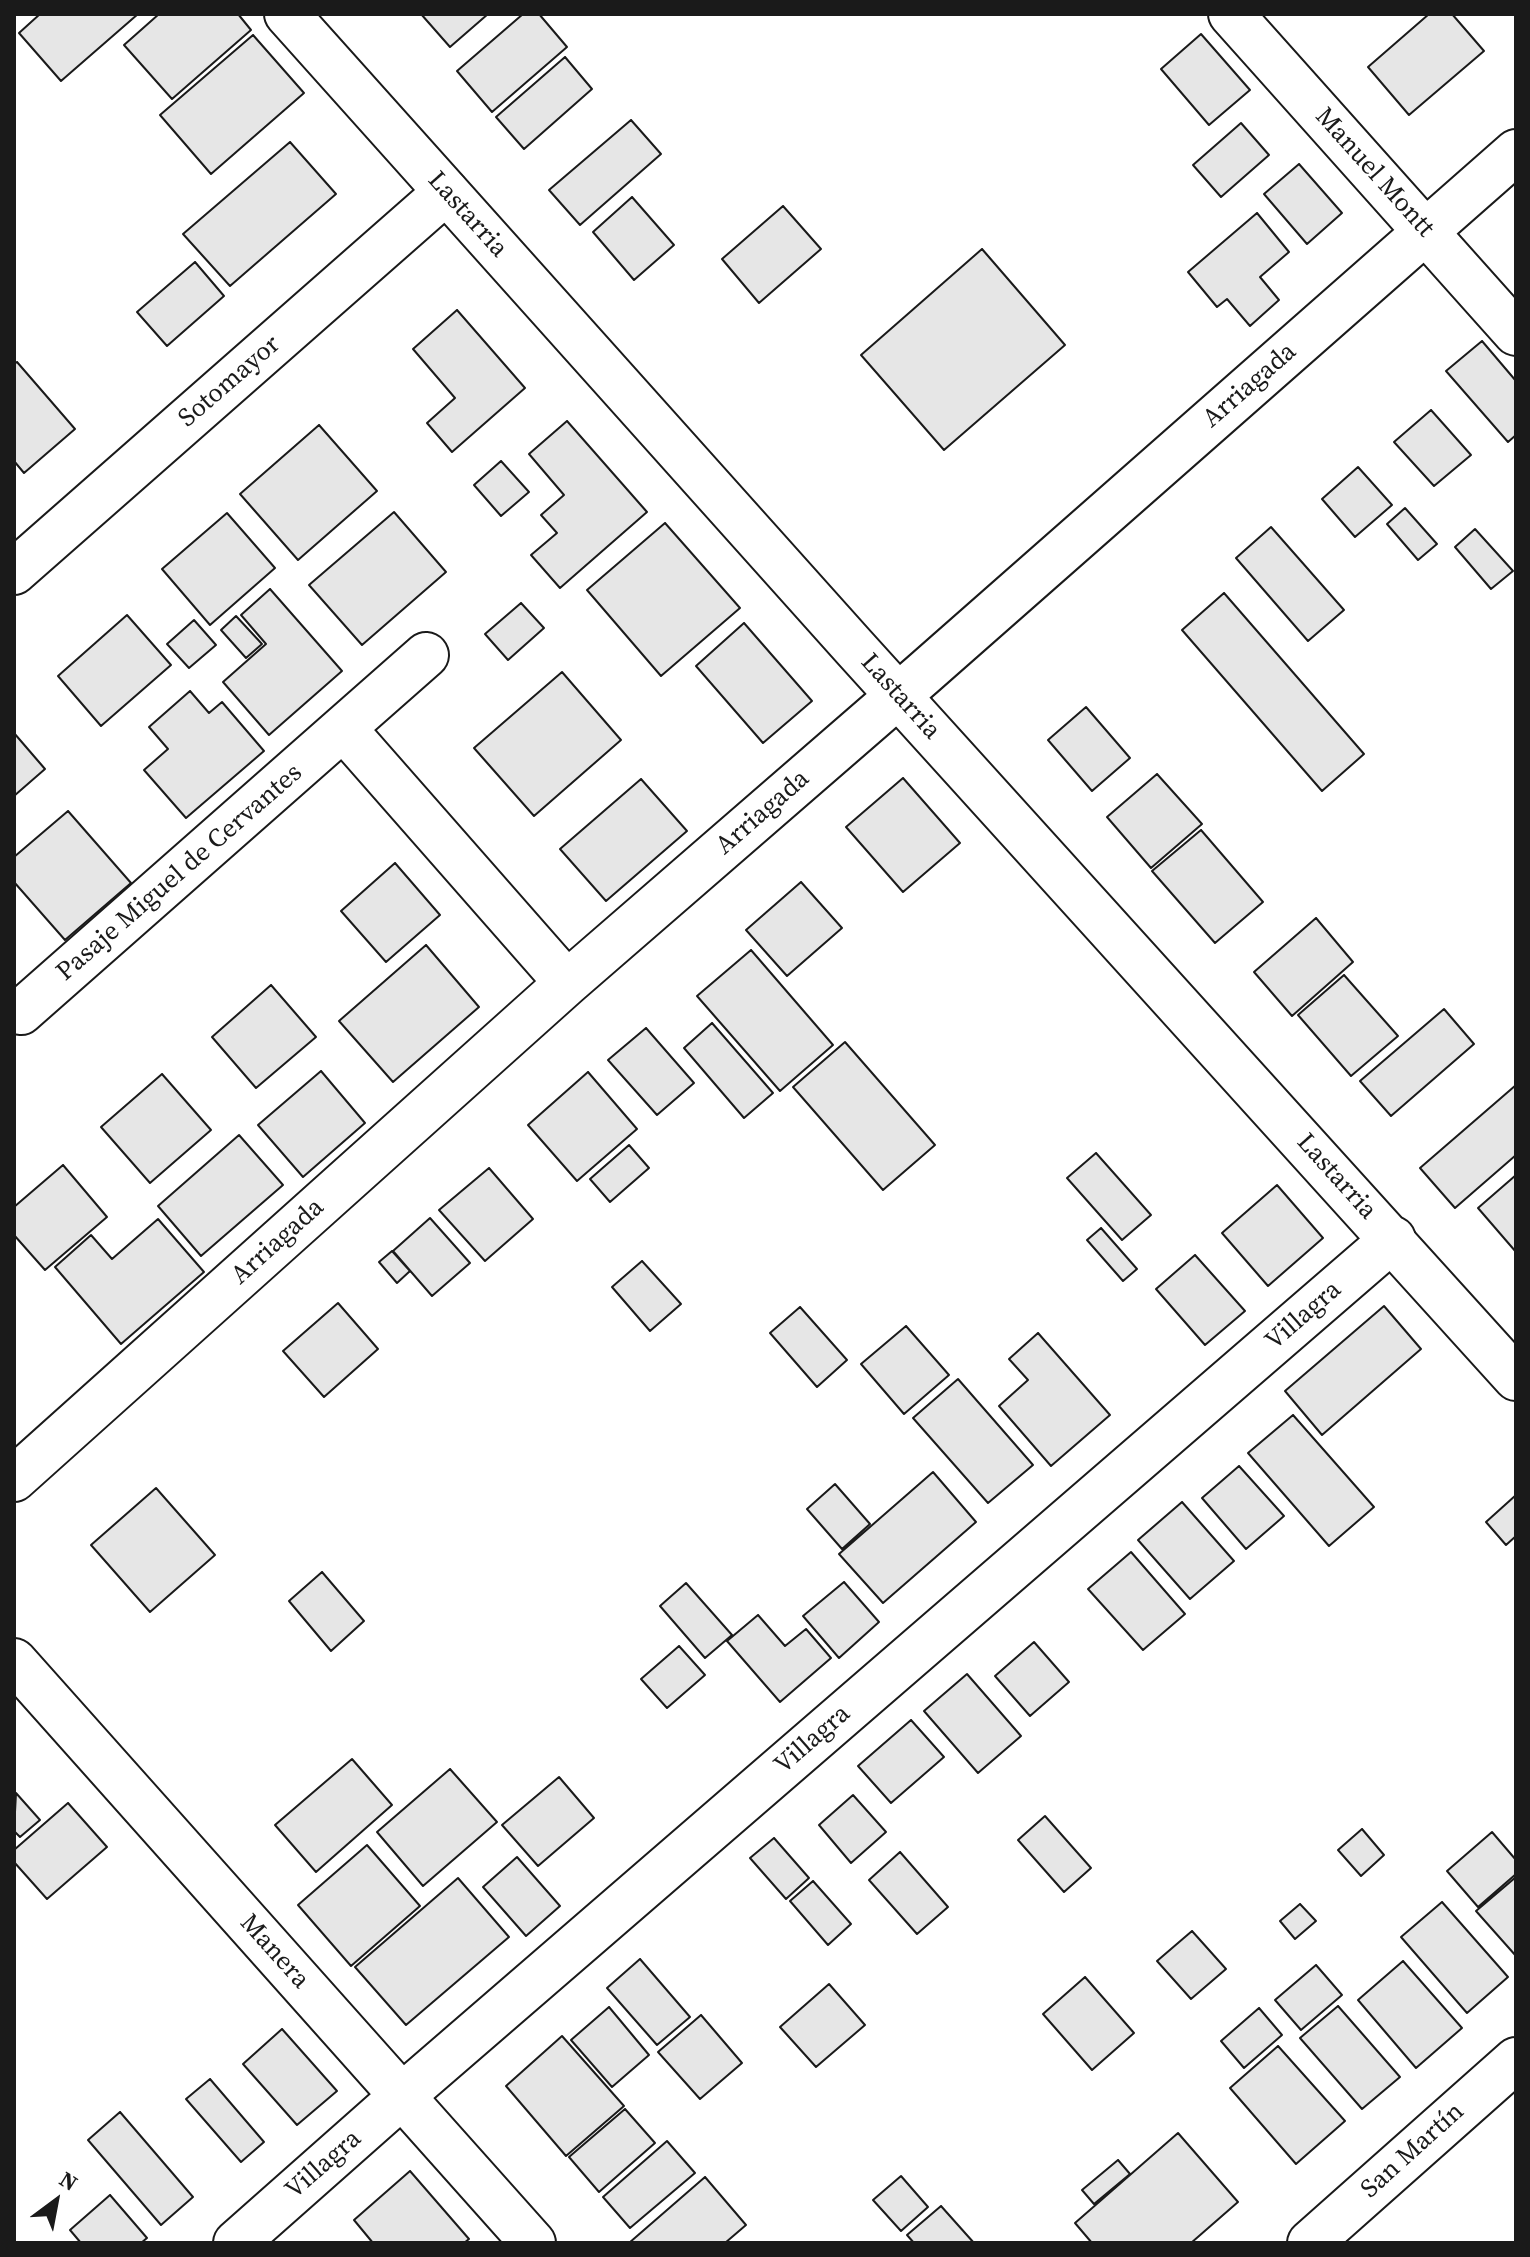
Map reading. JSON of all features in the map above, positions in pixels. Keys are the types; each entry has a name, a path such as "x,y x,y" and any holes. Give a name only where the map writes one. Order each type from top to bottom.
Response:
{"street":[{"name":"Lastarria","path":"287,14 1516,1378"},
{"name":"Manuel Montt","path":"1231,14 1516,333"},
{"name":"Arriagada","path":"14,1479 567,983 1516,152"},
{"name":"Sotomayor","path":"14,572 446,192"},
{"name":"Pasaje Miguel de Cervantes","path":"14,1011 21,1012 426,655"},
{"path":"344,729 567,983"},
{"name":"Villagra","path":"236,2243 1393,1239"},
{"name":"Manera","path":"14,1661 533,2243"},
{"name":"San Martín","path":"1310,2243 1516,2060"}],"building":[{"path":"40,14 138,14 61,81 19,33"},
{"path":"159,14 238,14 251,30 172,99 124,45"},
{"path":"421,14 488,14 450,47"},
{"path":"523,14 539,14 567,47 492,112 457,71"},
{"path":"1429,14 1452,14 1484,51 1409,115 1368,67"},
{"path":"1201,34 1250,90 1209,125 1161,69"},
{"path":"253,35 304,93 211,174 160,115"},
{"path":"565,57 592,89 524,149 496,117"},
{"path":"631,120 661,154 580,225 549,190"},
{"path":"1241,123 1269,155 1221,197 1193,165"},
{"path":"290,142 336,194 230,286 183,234"},
{"path":"1299,164 1342,213 1307,244 1264,194"},
{"path":"632,197 674,245 634,280 593,232"},
{"path":"783,206 821,249 759,303 722,259"},
{"path":"1257,213 1289,252 1260,277 1279,300 1250,326 1227,299 1217,307 1188,272"},
{"path":"982,249 1065,345 944,450 861,355"},
{"path":"195,262 224,296 167,346 137,312"},
{"path":"457,310 525,388 452,452 427,423 455,398 413,349"},
{"path":"1482,341 1516,381 1516,435 1508,442 1446,371"},
{"path":"17,362 75,429 24,473 14,461 14,364"},
{"path":"1431,410 1471,455 1434,486 1394,442"},
{"path":"567,421 647,512 560,588 531,555 557,533 541,515 564,495 529,454"},
{"path":"319,425 377,491 298,560 240,494"},
{"path":"501,461 529,492 501,516 474,485"},
{"path":"1358,467 1392,505 1355,537 1322,499"},
{"path":"1405,508 1437,544 1418,560 1387,524"},
{"path":"394,512 446,572 362,645 309,585"},
{"path":"227,513 275,568 210,625 162,569"},
{"path":"665,523 740,608 661,676 587,590"},
{"path":"1271,527 1344,610 1308,641 1236,558"},
{"path":"1475,529 1513,571 1491,589 1455,547"},
{"path":"270,589 342,671 269,735 223,682 266,644 241,615"},
{"path":"1224,593 1364,754 1322,791 1182,630"},
{"path":"521,603 544,628 508,660 485,634"},
{"path":"127,615 171,665 101,726 58,676"},
{"path":"236,616 262,644 246,658 221,630"},
{"path":"194,620 216,645 189,668 167,644"},
{"path":"744,623 812,701 763,743 696,666"},
{"path":"562,672 621,740 534,816 474,748"},
{"path":"190,691 209,713 222,702 264,751 186,818 144,770 168,749 149,727"},
{"path":"1086,707 1130,758 1092,791 1048,740"},
{"path":"14,733 45,769 14,796"},
{"path":"1157,774 1202,824 1151,868 1107,817"},
{"path":"903,778 960,843 903,892 846,827"},
{"path":"641,779 687,831 606,901 560,849"},
{"path":"68,811 131,883 65,940 14,882 14,857"},
{"path":"1201,830 1263,902 1215,943 1152,871"},
{"path":"395,863 440,915 386,962 341,911"},
{"path":"801,882 842,928 787,976 746,930"},
{"path":"1316,918 1353,962 1292,1016 1254,972"},
{"path":"426,945 479,1007 393,1082 339,1021"},
{"path":"751,950 833,1045 780,1091 697,996"},
{"path":"1344,975 1398,1036 1351,1076 1298,1015"},
{"path":"271,985 316,1037 256,1088 212,1037"},
{"path":"1444,1009 1474,1044 1391,1116 1360,1081"},
{"path":"712,1023 773,1093 744,1118 684,1048"},
{"path":"646,1028 694,1083 657,1115 608,1060"},
{"path":"845,1042 935,1145 883,1190 793,1087"},
{"path":"321,1071 365,1123 303,1177 258,1125"},
{"path":"588,1072 637,1129 577,1181 528,1125"},
{"path":"162,1074 211,1130 150,1183 101,1127"},
{"path":"1516,1085 1516,1155 1455,1208 1420,1168"},
{"path":"239,1135 283,1185 201,1256 158,1206"},
{"path":"629,1145 649,1168 610,1202 590,1179"},
{"path":"1096,1153 1151,1215 1122,1240 1067,1178"},
{"path":"63,1165 107,1217 45,1270 14,1235 14,1207"},
{"path":"489,1168 533,1219 485,1261 439,1210"},
{"path":"1516,1175 1516,1252 1478,1208"},
{"path":"1277,1185 1323,1238 1268,1286 1222,1233"},
{"path":"430,1218 470,1263 432,1296 393,1251"},
{"path":"158,1219 204,1272 121,1344 55,1267 91,1235 112,1259"},
{"path":"1101,1228 1137,1269 1123,1281 1087,1240"},
{"path":"392,1251 410,1271 397,1283 379,1262"},
{"path":"1195,1255 1245,1311 1205,1345 1156,1289"},
{"path":"642,1261 681,1304 650,1331 612,1287"},
{"path":"338,1303 378,1349 324,1397 283,1351"},
{"path":"1384,1306 1421,1349 1322,1435 1285,1391"},
{"path":"800,1307 847,1360 817,1387 770,1333"},
{"path":"906,1326 949,1375 904,1414 861,1364"},
{"path":"1038,1333 1110,1415 1051,1466 999,1406 1028,1380 1009,1359"},
{"path":"958,1379 1033,1465 988,1503 913,1418"},
{"path":"1293,1415 1374,1507 1329,1546 1248,1453"},
{"path":"1239,1466 1284,1516 1246,1549 1202,1498"},
{"path":"933,1472 976,1522 883,1603 839,1554"},
{"path":"835,1484 870,1524 842,1549 807,1509"},
{"path":"156,1488 215,1555 150,1612 91,1545"},
{"path":"1516,1495 1516,1536 1506,1545 1486,1522"},
{"path":"1182,1502 1234,1561 1190,1599 1138,1540"},
{"path":"1131,1552 1185,1614 1143,1650 1088,1589"},
{"path":"322,1572 364,1621 331,1651 289,1601"},
{"path":"844,1582 879,1622 839,1658 803,1616"},
{"path":"686,1583 732,1635 705,1658 660,1606"},
{"path":"758,1615 785,1646 806,1629 831,1658 780,1702 727,1641"},
{"path":"1034,1642 1069,1682 1030,1716 995,1676"},
{"path":"679,1646 705,1675 667,1708 641,1679"},
{"path":"967,1674 1021,1736 978,1773 924,1711"},
{"path":"911,1720 944,1757 891,1803 858,1766"},
{"path":"352,1759 392,1805 316,1872 275,1825"},
{"path":"450,1769 497,1822 423,1886 377,1832"},
{"path":"559,1777 594,1818 538,1866 502,1825"},
{"path":"16,1793 40,1820 20,1837 14,1831"},
{"path":"853,1795 886,1832 851,1863 819,1825"},
{"path":"68,1803 107,1847 47,1899 14,1862 14,1850"},
{"path":"1045,1816 1091,1868 1064,1892 1018,1840"},
{"path":"1362,1829 1384,1855 1361,1876 1338,1850"},
{"path":"1492,1832 1516,1860 1516,1874 1478,1907 1447,1871"},
{"path":"774,1838 809,1878 786,1899 750,1858"},
{"path":"367,1845 420,1906 351,1966 298,1905"},
{"path":"900,1852 948,1907 917,1934 869,1880"},
{"path":"517,1857 560,1906 526,1936 483,1887"},
{"path":"1516,1877 1516,1956 1476,1911"},
{"path":"458,1878 509,1937 406,2025 355,1967"},
{"path":"813,1881 851,1924 828,1945 790,1901"},
{"path":"1442,1902 1508,1977 1467,2013 1401,1937"},
{"path":"1300,1904 1316,1921 1295,1939 1280,1921"},
{"path":"1192,1931 1226,1969 1191,1999 1157,1961"},
{"path":"640,1959 690,2017 657,2045 607,1988"},
{"path":"1403,1961 1462,2028 1416,2068 1358,2000"},
{"path":"1316,1965 1342,1995 1301,2030 1275,2000"},
{"path":"1085,1977 1134,2033 1092,2070 1043,2014"},
{"path":"829,1984 865,2025 816,2067 780,2027"},
{"path":"1338,2006 1400,2077 1362,2109 1300,2038"},
{"path":"609,2007 649,2055 612,2087 571,2040"},
{"path":"1259,2008 1282,2035 1244,2068 1221,2041"},
{"path":"701,2015 742,2063 700,2099 658,2052"},
{"path":"282,2029 337,2091 297,2125 243,2064"},
{"path":"562,2036 624,2106 566,2156 506,2086"},
{"path":"1278,2046 1345,2121 1296,2164 1230,2088"},
{"path":"210,2079 264,2142 241,2162 186,2099"},
{"path":"625,2109 655,2143 599,2192 569,2157"},
{"path":"120,2112 193,2197 161,2225 88,2140"},
{"path":"1178,2133 1238,2202 1191,2243 1092,2243 1075,2223"},
{"path":"667,2141 695,2173 630,2228 603,2197"},
{"path":"1118,2160 1130,2174 1094,2204 1082,2190"},
{"path":"410,2171 469,2239 464,2243 373,2243 354,2220"},
{"path":"901,2176 928,2207 901,2231 873,2200"},
{"path":"705,2177 746,2225 725,2243 629,2243"},
{"path":"110,2195 147,2238 141,2243 81,2243 70,2230"},
{"path":"941,2206 974,2243 914,2243 907,2235"}]}
